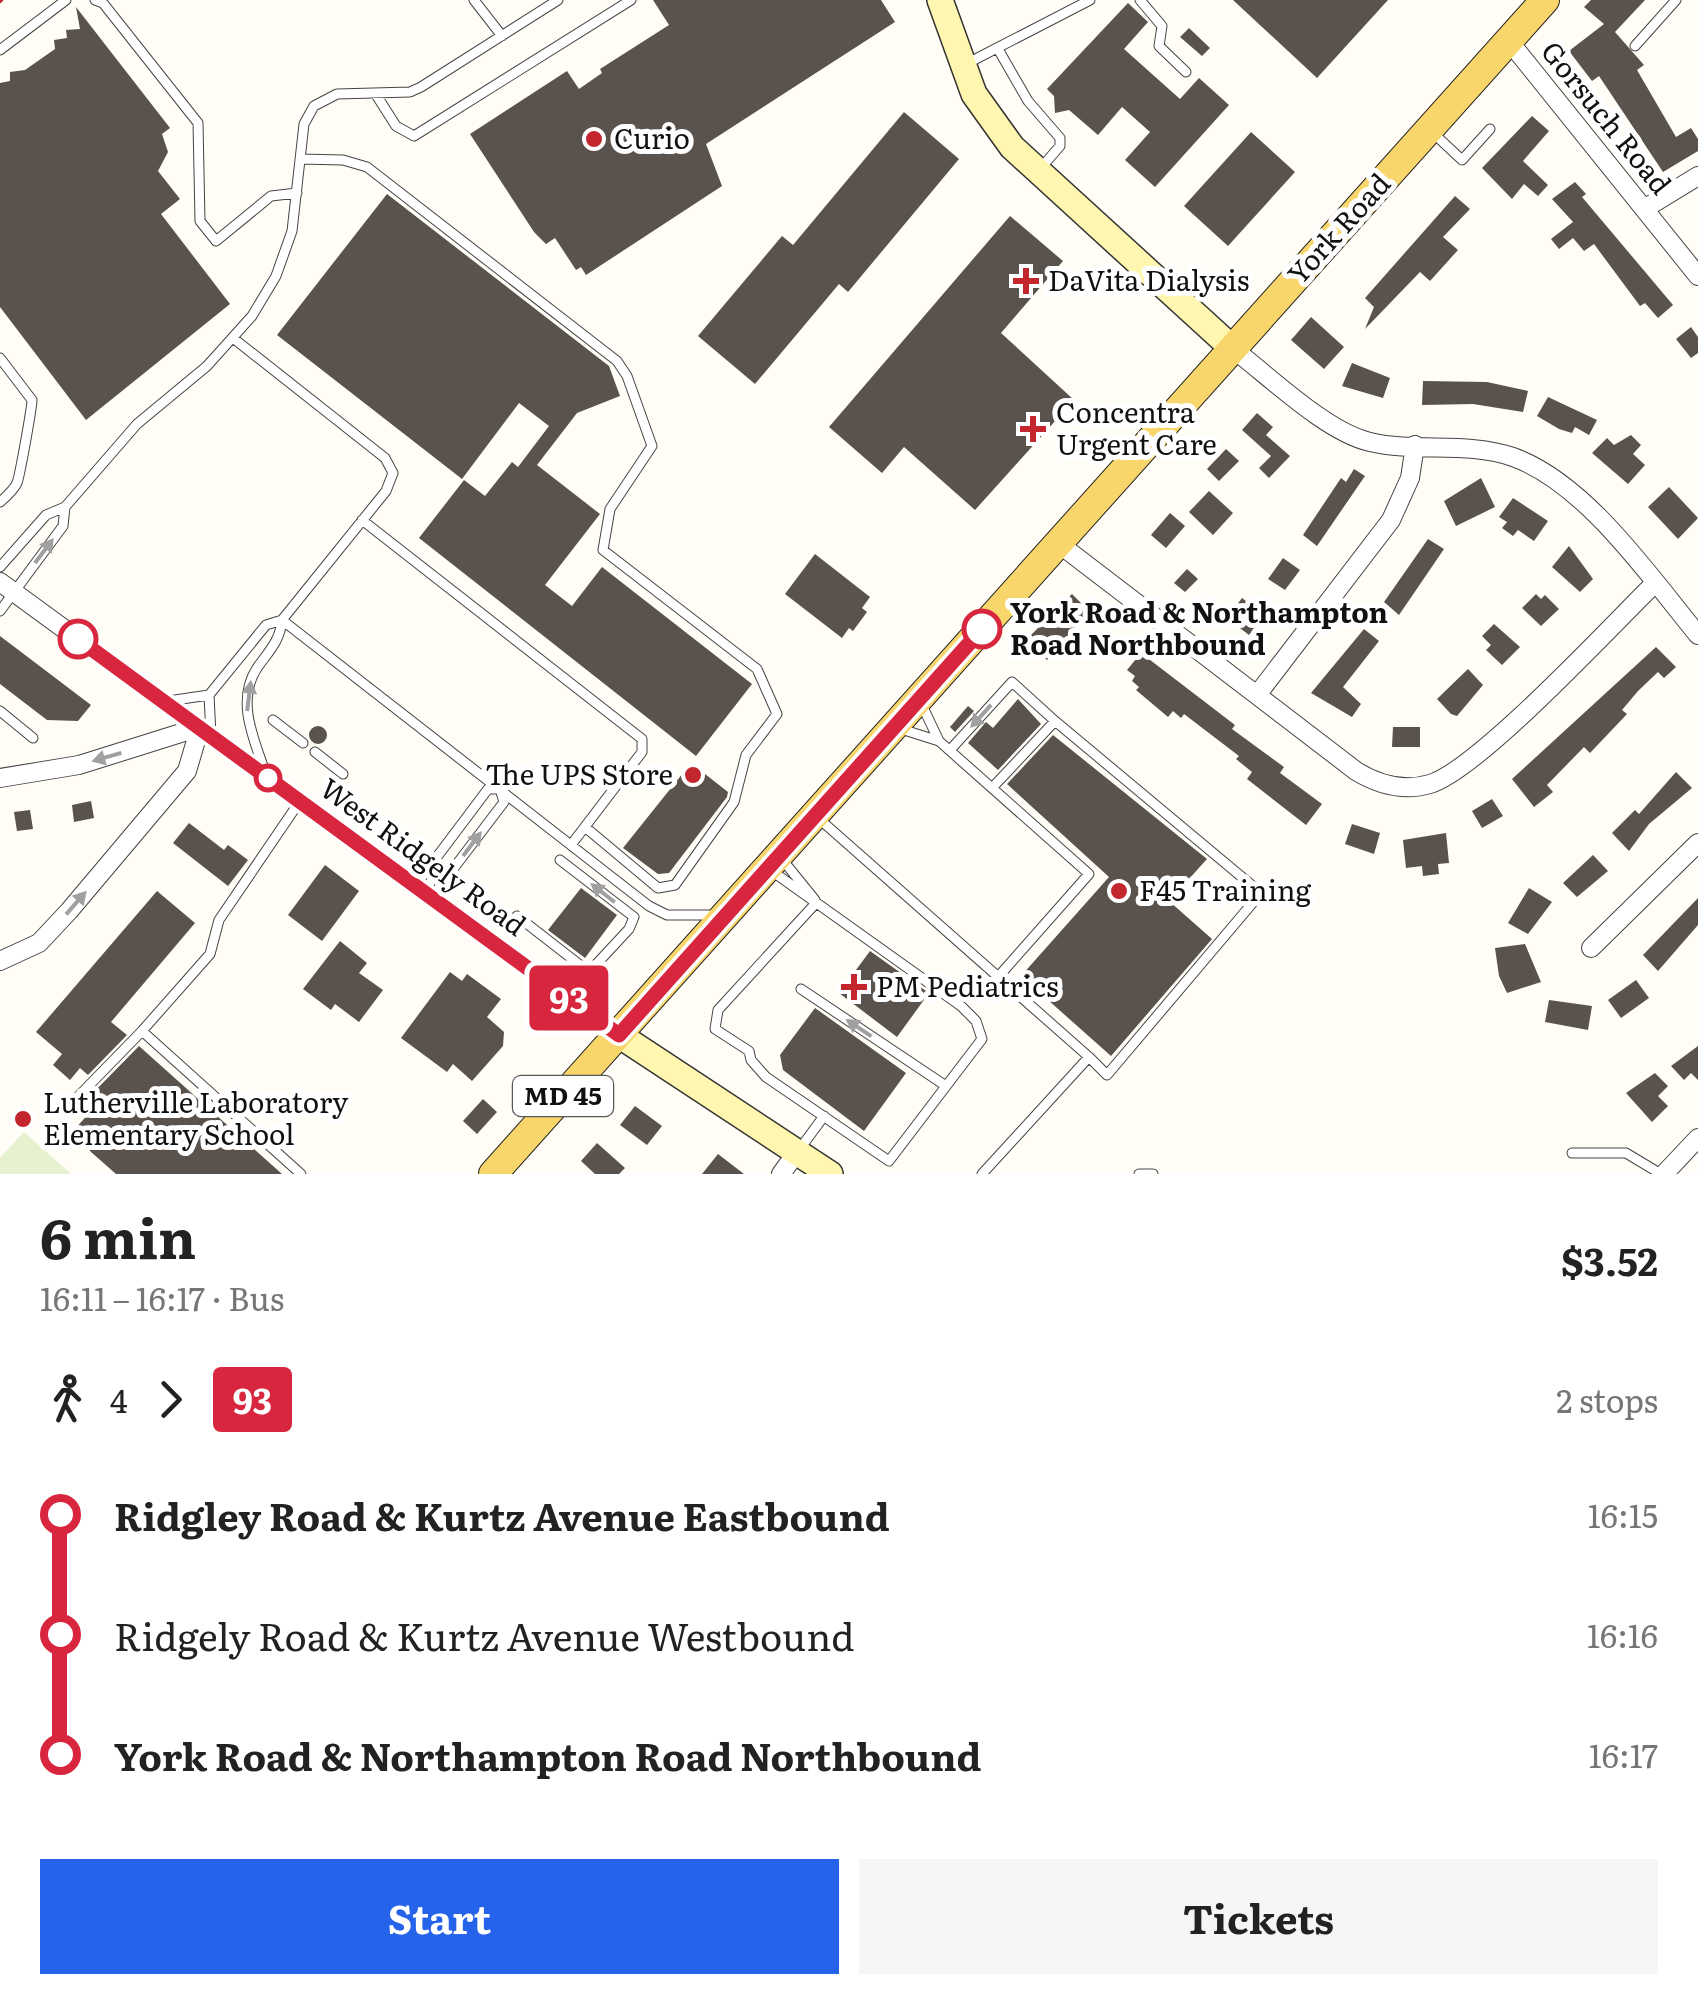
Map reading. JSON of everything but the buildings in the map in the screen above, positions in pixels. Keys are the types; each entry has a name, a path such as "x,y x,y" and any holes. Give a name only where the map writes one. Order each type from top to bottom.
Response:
{"main road":[{"name":"York Road","path":"493,1174 1545,0"}],"street":[{"path":"940,0 960,66 992,122 1036,173 1232,348 1354,437 1489,451 1535,468 1579,501 1698,635"},
{"name":"Gorsuch Road","path":"1509,40 1698,276"},
{"path":"1644,209 1698,176"},
{"path":"1257,695 1391,520 1410,478 1415,445"},
{"path":"1058,542 1372,781 1412,788 1432,783 1470,760 1655,583"},
{"name":"West Ridgely Road","path":"7,587 619,1035"},
{"path":"0,778 79,765 206,732"},
{"path":"0,961 39,942 70,911 187,771 206,732"},
{"path":"1590,948 1698,844"},
{"path":"619,1035 830,1174"},
{"path":"1662,1174 1698,1138"},
{"path":"781,1174 797,1152"}],"lane":[{"path":"0,50 66,0"},
{"path":"96,0 103,3 198,123 200,220 216,240 271,196 298,193"},
{"path":"474,0 502,36"},
{"path":"0,566 46,515 65,507 137,424 233,338 276,276 292,231 304,124 314,106 337,94 421,87 558,0"},
{"path":"375,93 396,126 414,136 631,0"},
{"path":"960,66 1090,0"},
{"path":"1140,0 1162,26 1159,46 1186,72"},
{"path":"1635,46 1674,1"},
{"path":"998,49 1028,100 1060,138 1060,146 1036,173"},
{"path":"1429,130 1462,160 1490,129"},
{"path":"300,159 343,160 368,167 617,361 627,376 652,446 610,509 603,550 758,669 774,705 777,714 746,756 734,802 675,885 658,888 585,827"},
{"path":"206,732 210,696 266,625 282,620 391,482 391,465 233,338"},
{"path":"0,358 32,400 18,478 0,502"},
{"path":"0,611 7,587 63,526 65,507"},
{"path":"362,520 638,733 642,752 571,845"},
{"path":"267,777 251,728 247,692 254,673 281,636 282,620"},
{"path":"282,620 667,915 726,915"},
{"path":"815,815 1108,1075 1261,893 1012,682 950,750"},
{"path":"165,702 210,696"},
{"path":"919,698 940,742"},
{"path":"0,712 34,738"},
{"path":"272,720 304,743"},
{"path":"992,788 1055,721"},
{"path":"894,727 940,742 1089,874 998,977"},
{"path":"315,752 343,774"},
{"path":"415,886 488,789 500,790"},
{"path":"431,898 504,802 500,790"},
{"path":"66,1110 210,954 220,920 300,801"},
{"path":"517,916 589,972 629,929 634,916 560,860"},
{"path":"773,862 816,902"},
{"path":"773,862 816,902 970,1013 982,1040 889,1161 759,1071 750,1050 715,1029 718,1010 816,902"},
{"path":"801,989 946,1086"},
{"path":"142,1031 301,1174"},
{"path":"982,1174 1089,1057"},
{"path":"797,1152 824,1116"},
{"path":"1572,1154 1626,1153 1662,1174"},
{"path":"1139,1174 1153,1174"}],"green space":[{"path":"24,1132 71,1174 0,1174 0,1158"}],"bus line":[{"name":"93","path":"78,639 619,1035 982,629"}],"place":[{"name":"Curio","path":"594,139"},
{"name":"DaVita Dialysis","path":"1026,281"},
{"name":"Concentra Urgent Care","path":"1033,429"},
{"name":"York Road & Northampton Road Northbound","path":"982,629"},
{"name":"The UPS Store","path":"693,775"},
{"name":"F45 Training","path":"1119,891"},
{"name":"PM Pediatrics","path":"854,987"},
{"name":"Lutherville Laboratory Elementary School","path":"23,1119"}]}
